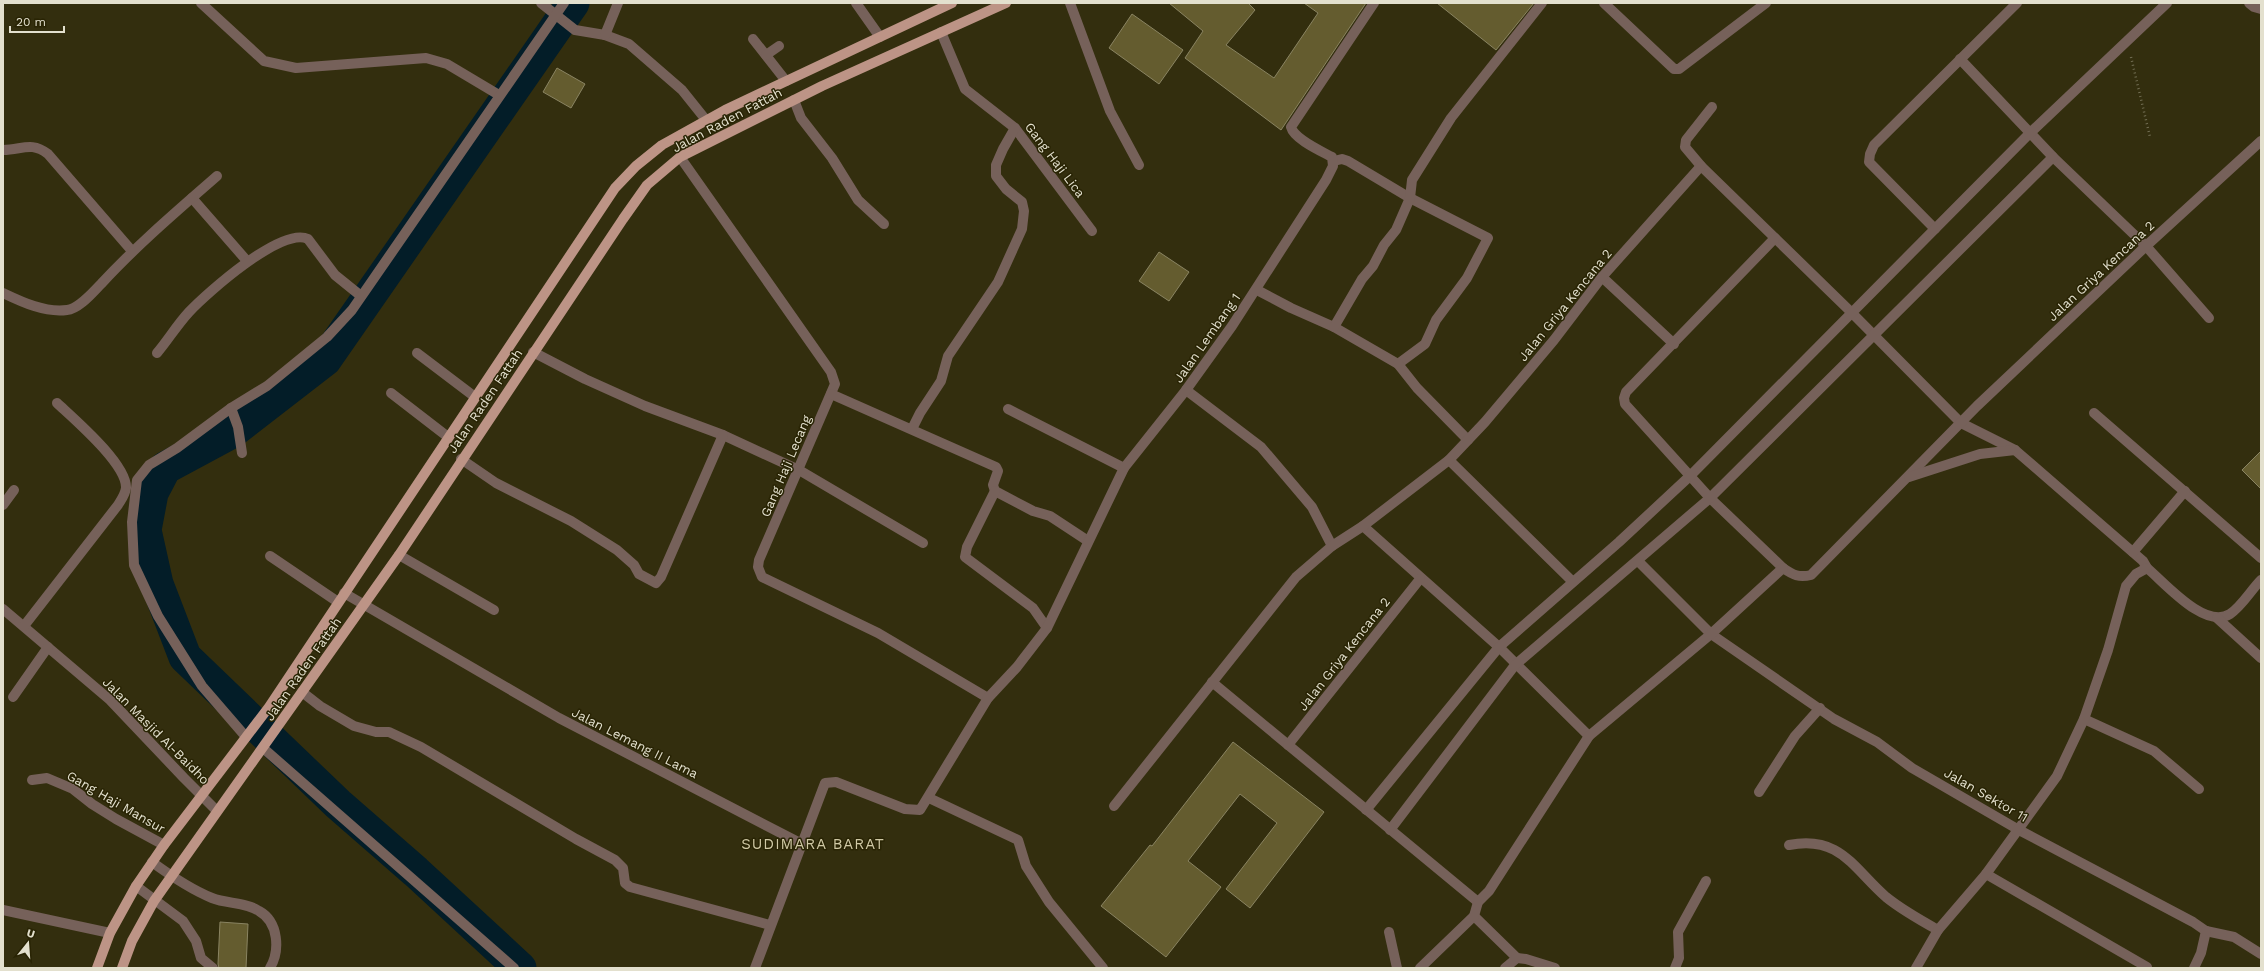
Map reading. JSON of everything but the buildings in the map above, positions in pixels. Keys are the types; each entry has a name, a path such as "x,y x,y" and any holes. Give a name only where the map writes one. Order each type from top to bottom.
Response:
{"main road":[{"name":"Jalan Raden Fattah","path":"97,968 110,933 136,886 201,795 269,707 615,188 636,166 662,145 706,120 952,3"},
{"name":"Jalan Raden Fattah","path":"122,968 132,941 154,901 217,811 266,745 399,555 461,459 647,186 680,157 794,100 1006,3"}],"street":[{"path":"201,3 264,61 296,68 426,58 447,64 499,95"},
{"path":"540,3 557,18 575,30 605,35 629,44 682,90 706,120"},
{"path":"248,734 202,686 158,616 134,565 132,522 137,480 149,465 177,448 231,409 267,386 328,337 361,296 499,95 557,18 564,3"},
{"path":"605,35 618,3"},
{"path":"856,3 880,37"},
{"path":"1070,3 1110,111 1139,165"},
{"path":"1374,3 1291,127 1292,132 1332,157 1334,161 1342,159 1348,161 1410,198 1488,238 1468,278 1436,320 1425,344 1398,364"},
{"path":"1334,327 1362,279 1373,266 1384,245 1396,230 1410,198 1412,180 1451,118 1542,3"},
{"path":"1604,3 1674,69 1679,69 1766,3"},
{"path":"1935,228 1869,162 1870,154 1874,145 2017,3"},
{"path":"1366,810 1499,648 1691,475 2030,133 2168,3"},
{"path":"2249,3 2254,8 2261,9"},
{"name":"Gang Haji Lica","path":"941,32 965,89 1015,128 1092,231"},
{"path":"753,39 786,81"},
{"path":"766,55 779,46"},
{"path":"1960,59 2053,157 2146,246 2209,318"},
{"path":"794,100 801,118 832,158 858,200 884,224"},
{"path":"1712,107 1684,144 1701,166 1851,312 1961,423 2015,450 2133,552 2143,561 2147,568 2201,614 2218,618 2261,658"},
{"path":"912,429 920,413 941,381 948,356 998,282 1022,229 1024,211 1022,202 1006,189 996,176 996,165 1002,149 1015,128"},
{"name":"Jalan Griya Kencana 2","path":"1674,344 1626,392 1624,398 1625,404 1691,475 1710,498 1783,568 1798,577 1811,575 1961,423 2146,246 2261,141"},
{"path":"3,150 31,146 40,148 48,154 132,251"},
{"name":"Gang Haji Lecang","path":"680,157 831,372 835,384 759,560 758,567 762,577 878,633 988,698"},
{"path":"1390,830 1515,664 1638,561 1710,498 1875,336 2053,157"},
{"name":"Jalan Lembang 1","path":"802,844 825,783 828,782 836,782 915,812 923,808 988,698 1017,667 1048,628 1124,468 1186,390 1257,290 1326,180 1334,161"},
{"name":"Jalan Griya Kencana 2","path":"1114,806 1296,577 1332,546 1363,526 1449,460 1554,340 1602,277 1701,166"},
{"path":"3,293 24,303 51,310 69,310 95,290 132,251 218,176"},
{"path":"192,198 247,261"},
{"path":"157,353 189,312 247,261 284,241 303,236 308,239 336,275 361,296"},
{"path":"1602,277 1674,344 1775,238"},
{"path":"1257,290 1291,308 1334,327 1398,364 1417,388 1468,440"},
{"path":"533,352 571,372 645,406 723,435 799,470 923,543"},
{"path":"417,353 475,397"},
{"path":"1186,390 1261,447 1312,507 1332,546"},
{"path":"392,393 448,437"},
{"path":"831,394 996,467 998,471 993,485 995,491 1033,511 1050,516 1088,541"},
{"path":"24,626 118,505 126,488 123,473 101,445 57,403"},
{"path":"231,409 238,427 242,453"},
{"path":"1008,409 1124,468"},
{"path":"2094,413 2261,558"},
{"path":"461,459 496,483 571,521 617,550 634,565 639,574 656,583 661,577 686,524 723,435"},
{"name":"Jalan Griya Kencana 2","path":"1907,478 1980,454 2015,450"},
{"path":"1449,460 1572,581"},
{"path":"3,505 14,490"},
{"path":"995,491 967,547 965,557 1033,608 1048,628"},
{"path":"2133,552 2185,491"},
{"path":"1363,526 1420,579 1499,648 1589,736"},
{"path":"399,555 494,610"},
{"path":"270,556 338,602"},
{"path":"1638,561 1711,634"},
{"path":"1420,968 1474,916 1478,902 1489,891 1589,736 1711,634 1783,568"},
{"path":"1916,968 1938,930 1986,874 2057,776 2084,719 2108,650 2126,586 2136,574 2147,568"},
{"name":"Jalan Griya Kencana 2","path":"1288,745 1420,579"},
{"path":"2218,618 2232,613 2261,580"},
{"name":"Jalan Lemang II Lama","path":"344,593 559,718 802,844"},
{"name":"Jalan Masjid Al-Baidho","path":"3,609 110,700 217,811"},
{"name":"Jalan Sektor 11","path":"1711,634 1834,719 1877,742 1912,768 2019,830 2193,922 2206,931 2234,937 2261,954"},
{"path":"13,697 48,647"},
{"path":"1212,682 1478,902"},
{"path":"302,692 320,706 354,726 376,732 389,732 421,747 576,839 615,860 623,868 625,883 630,887 770,925"},
{"path":"1759,792 1795,736 1820,708"},
{"path":"2084,719 2154,751 2199,790"},
{"path":"266,745 514,968"},
{"name":"Gang Haji Mansur","path":"32,780 47,778 73,789 116,819 164,845"},
{"path":"929,798 1018,840 1026,866 1049,902 1102,968"},
{"path":"1789,845 1815,842 1837,851 1857,867 1888,898 1915,917 1938,930"},
{"path":"755,968 770,925 802,844"},
{"path":"152,862 189,888 214,899 260,911 272,926 277,943 274,960 270,968"},
{"path":"1986,874 2147,967"},
{"path":"1675,968 1679,958 1678,932 1706,881"},
{"path":"136,886 182,921 191,930 201,958 213,968"},
{"path":"3,910 110,933"},
{"path":"1474,916 1517,958 1526,959 1554,968"},
{"path":"2194,968 2201,952 2206,931"},
{"path":"1389,932 1397,968"},
{"path":"1505,968 1517,958"}],"path":[{"path":"2127,41 2150,137"}],"waterway":[{"path":"520,968 416,872 338,804 185,657 157,584 145,530 152,493 165,468 232,432 325,360 573,3"}],"district":[{"name":"SUDIMARA BARAT","path":"813,844"}]}
